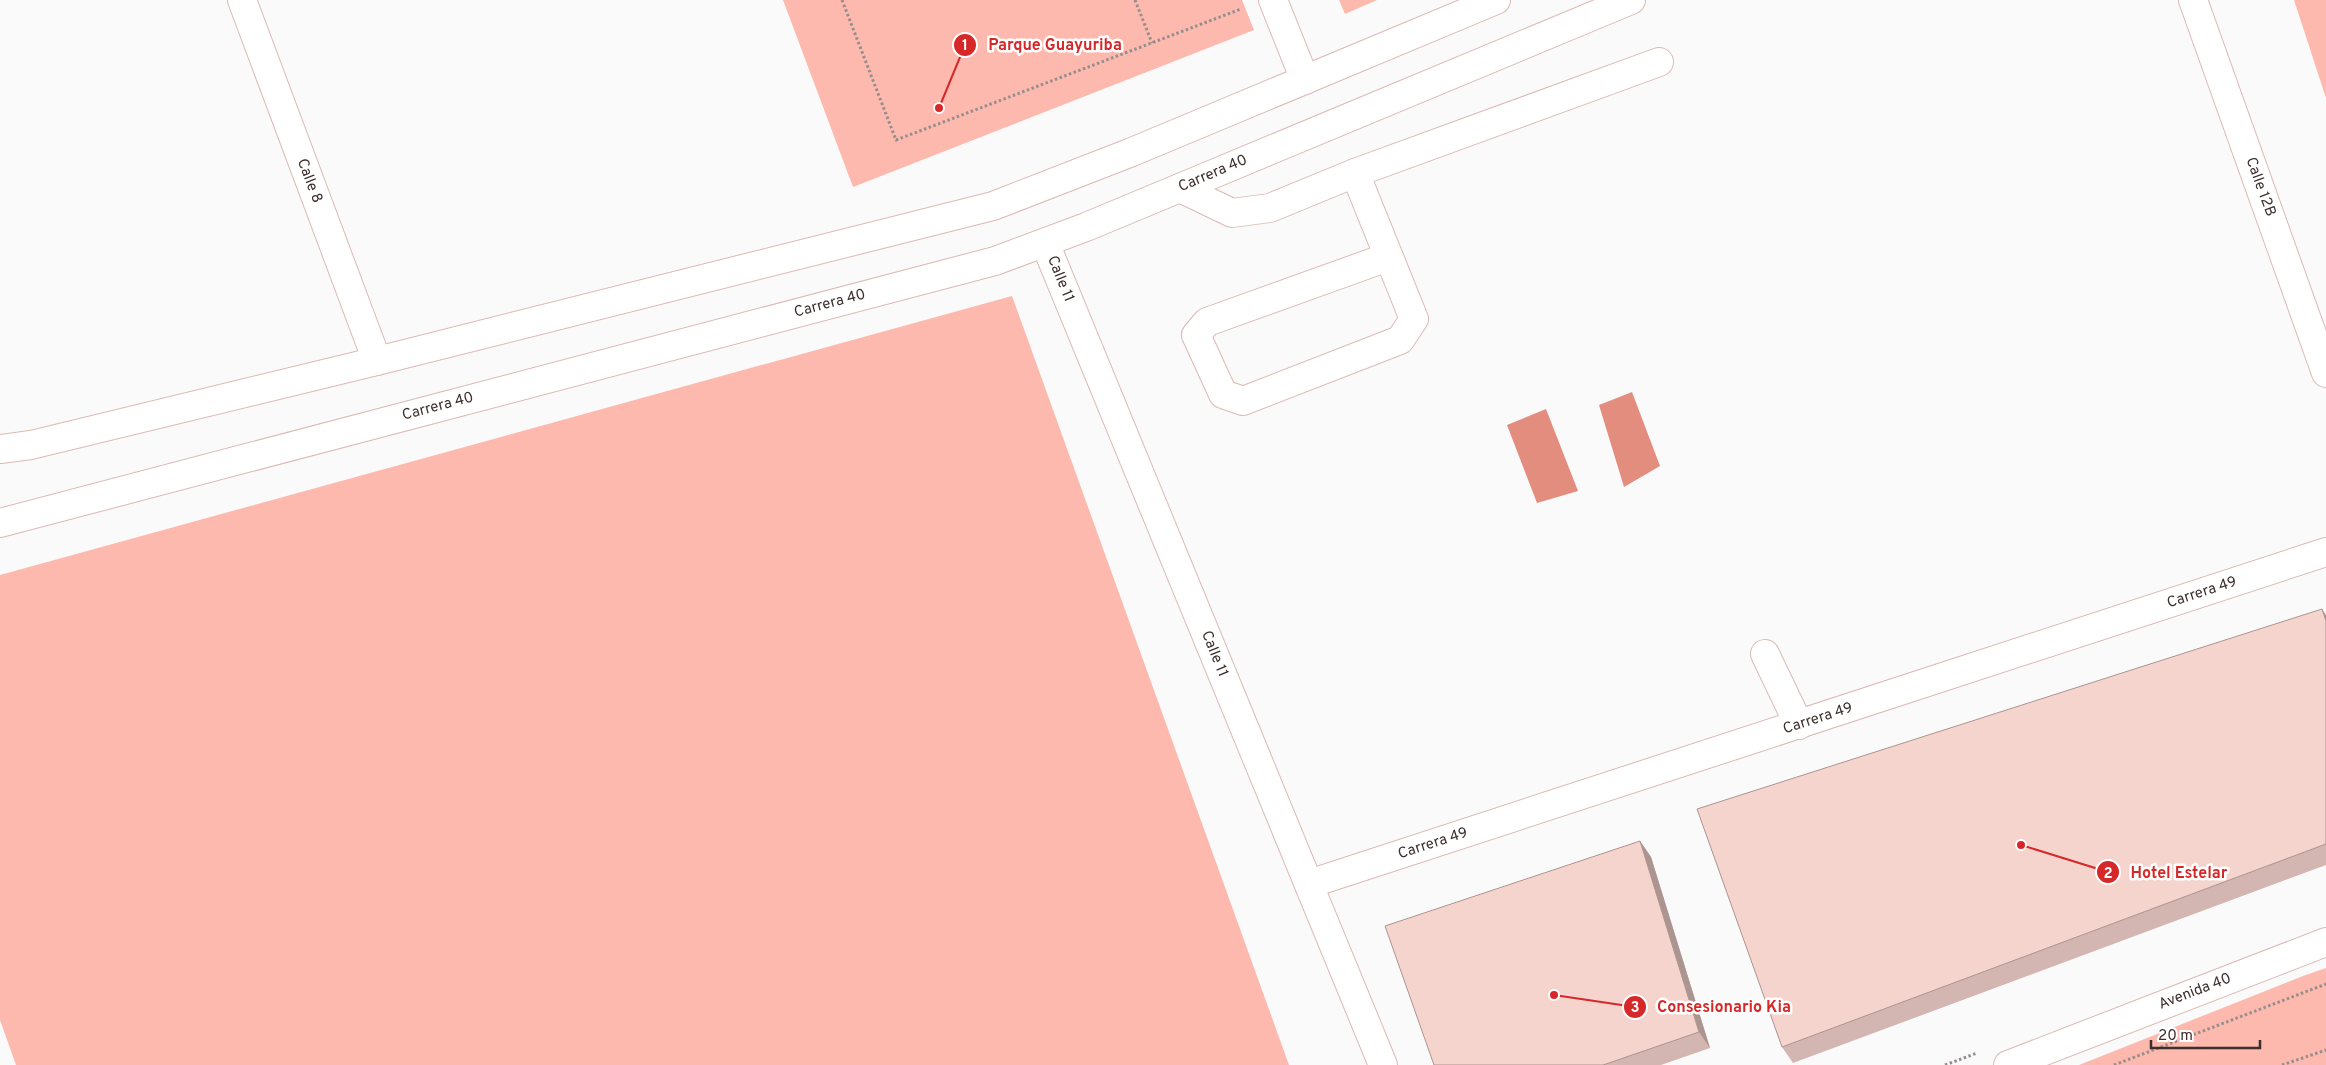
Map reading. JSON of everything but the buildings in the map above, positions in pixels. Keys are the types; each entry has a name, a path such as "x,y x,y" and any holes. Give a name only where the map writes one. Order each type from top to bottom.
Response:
{"main road":[{"name":"Calle 8","path":"242,0 377,361"},
{"path":"0,449 31,445 377,361 993,206 1305,80 1496,0"},
{"name":"Carrera 40","path":"0,522 985,263 1045,243 1631,0"},
{"name":"Calle 12B","path":"2193,0 2326,373"},
{"path":"1261,3 1305,80"},
{"path":"1180,188 1232,213 1270,208 1356,172 1659,62"},
{"path":"1356,172 1414,319 1400,340 1243,401 1223,394 1196,335 1207,322 1388,257"},
{"name":"Calle 11","path":"1045,243 1383,1065"},
{"name":"Carrera 49","path":"1309,884 2326,552"},
{"path":"1765,654 1799,725"},
{"name":"Avenida 40","path":"2008,1065 2326,942"}],"path":[{"path":"842,0 896,140 1261,3"},
{"path":"1135,0 1152,43"},
{"path":"2114,1065 2326,984"},
{"path":"2282,1065 2326,1050"}],"shaded area":[{"path":"783,0 1242,0 1254,30 853,187"},
{"path":"1339,0 1377,0 1345,14"},
{"path":"2294,0 2326,0 2326,98"},
{"path":"1012,296 1289,1065 16,1065 0,1020 0,575"},
{"path":"1632,392 1660,466 1624,487 1599,405"},
{"path":"1546,409 1578,491 1537,503 1507,425"},
{"path":"2326,968 2326,1065 2079,1065 2303,976"}],"place":[{"name":"Parque Guayuriba","path":"939,108"},
{"name":"Hotel Estelar","path":"2021,845"},
{"name":"Consesionario Kia","path":"1554,995"}]}
